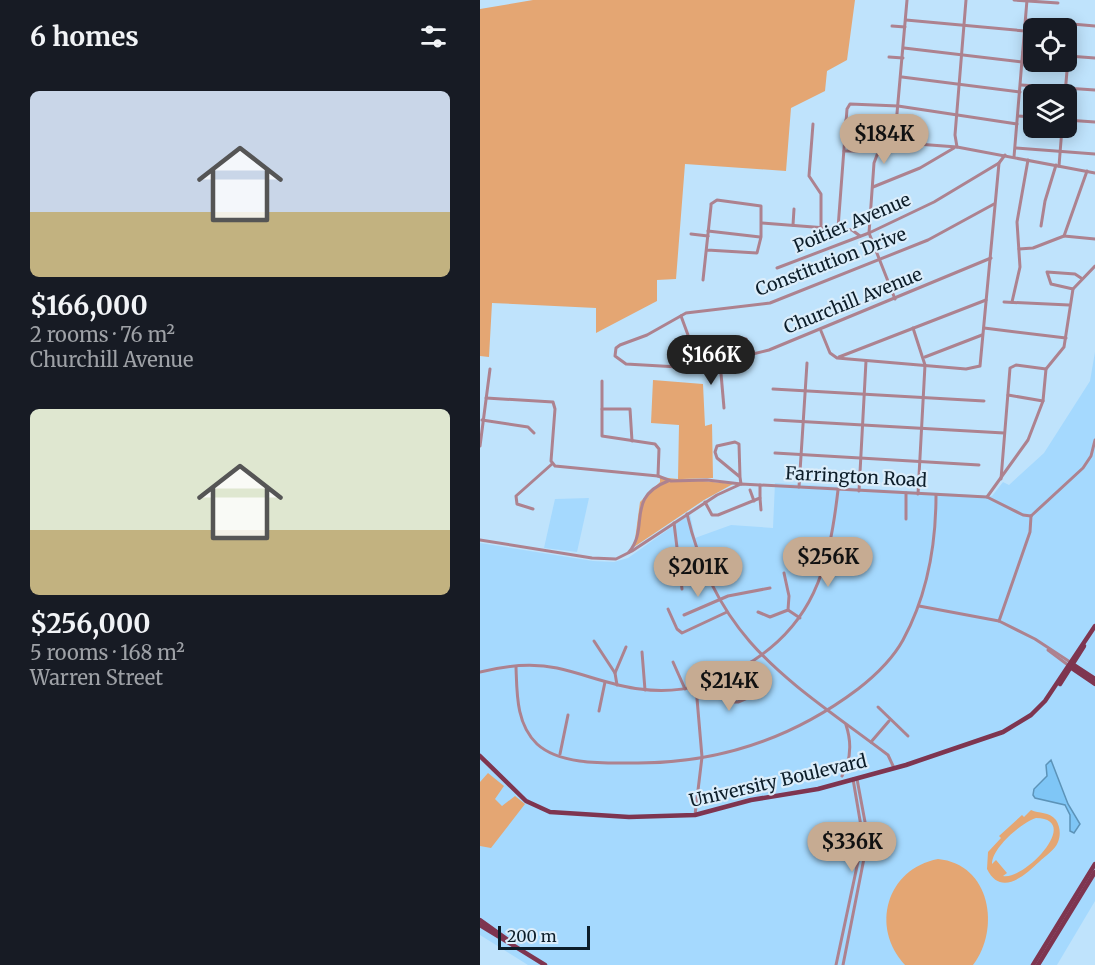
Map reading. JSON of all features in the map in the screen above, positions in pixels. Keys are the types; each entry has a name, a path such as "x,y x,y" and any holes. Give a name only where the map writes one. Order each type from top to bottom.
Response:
{"main road":[{"name":"University Boulevard","path":"480,756 526,801 550,812 629,817 695,815 744,801 818,789 894,768 1003,732 1031,715 1048,697 1095,626"},
{"path":"1071,665 1095,679"},
{"path":"1071,665 1095,684"},
{"path":"1036,965 1095,864"},
{"path":"1036,965 1095,872"},
{"path":"480,920 514,945"},
{"path":"480,925 545,965"}],"street":[{"path":"895,136 907,0"},
{"path":"956,147 956,114 966,0"},
{"path":"1014,0 1058,3"},
{"path":"1026,18 1027,1"},
{"path":"906,20 964,23 1023,31"},
{"path":"1077,25 1095,26"},
{"path":"892,26 905,27"},
{"path":"904,48 962,53 1022,62"},
{"path":"1014,157 1023,52"},
{"path":"889,57 903,58"},
{"path":"1077,57 1095,58"},
{"path":"902,77 1020,92"},
{"path":"1077,88 1095,90"},
{"path":"838,228 848,105 853,103 898,106 1017,124"},
{"path":"1018,116 1023,116"},
{"path":"846,120 860,121"},
{"path":"1077,121 1095,122"},
{"path":"813,124 809,176 820,194 821,227"},
{"path":"1041,226 1045,201 1058,166 1061,138"},
{"path":"895,299 870,233 875,158 899,146 917,144 956,147 1095,173"},
{"path":"873,187 920,168 956,147"},
{"path":"1016,148 1095,154"},
{"path":"844,151 858,151"},
{"path":"821,330 830,353 837,358 976,369 981,362 999,164 1005,156"},
{"path":"1012,302 1020,267 1017,222 1028,160"},
{"name":"Poitier Avenue","path":"777,268 870,233 934,202 999,164"},
{"path":"1064,236 1087,171"},
{"path":"703,280 706,250 711,206 717,200 759,205 762,210 760,250 755,254 706,250"},
{"name":"Constitution Drive","path":"617,359 614,352 620,345 647,335 681,316 701,311 761,305 880,260 944,232 994,204"},
{"path":"794,209 794,225"},
{"path":"762,223 838,228 856,231 860,236"},
{"path":"691,234 761,237"},
{"path":"1019,249 1033,248 1064,236 1095,239"},
{"name":"Churchill Avenue","path":"617,359 634,365 690,367 770,350 991,258"},
{"path":"1031,516 1023,515 987,497 1028,440 1043,401 1046,369 1063,350 1073,289 1081,278 1095,266"},
{"path":"1073,289 1051,284 1047,272 1075,274 1081,278"},
{"path":"837,358 987,300"},
{"path":"1004,302 1069,305"},
{"path":"681,316 688,335"},
{"path":"913,328 926,365 918,494"},
{"path":"984,328 1066,338"},
{"path":"925,357 977,339 983,334"},
{"path":"729,359 726,344 730,337 746,339 754,353"},
{"path":"859,491 866,361"},
{"path":"720,362 724,408"},
{"path":"798,487 807,363"},
{"path":"1001,479 1012,366 1046,369"},
{"path":"480,445 490,369"},
{"path":"602,381 602,436 657,446 658,476"},
{"path":"480,388 487,389"},
{"path":"773,389 984,401"},
{"path":"1008,395 1043,401"},
{"path":"486,398 553,402 555,409 552,464 516,496 517,504 533,509"},
{"path":"602,409 630,409 632,441"},
{"path":"482,419 528,428 534,433"},
{"path":"775,420 1004,433"},
{"path":"999,621 1030,532 1031,516 1083,468 1091,456 1095,440"},
{"path":"627,554 637,540 642,502 651,491 669,481 701,479 741,484 739,444 735,442 717,447 715,452 717,459 740,477"},
{"path":"775,453 979,465"},
{"path":"1091,456 1095,460"},
{"path":"552,464 658,476 669,481"},
{"name":"Farrington Road","path":"480,540 602,559 616,559 705,502 741,484 987,497"},
{"path":"760,485 761,510"},
{"path":"750,490 754,501"},
{"path":"480,672 516,667 555,668 645,690 685,689 720,679 761,657 800,618 814,595 825,567 838,490"},
{"path":"906,493 906,519"},
{"path":"516,667 519,711 527,730 541,747 560,755 614,763 680,761 761,744 829,710 881,670 903,639 918,606 934,548 936,495"},
{"path":"705,502 715,516 760,498"},
{"path":"687,514 702,568 719,600 761,657 888,755 894,768"},
{"path":"674,523 682,589"},
{"path":"784,573 789,596 788,610"},
{"path":"684,615 719,600 770,588"},
{"path":"918,606 999,621 1045,646 1071,665"},
{"path":"668,609 677,629 682,633 727,612"},
{"path":"788,610 800,618"},
{"path":"758,612 770,617 788,610"},
{"path":"594,641 615,673 617,685"},
{"path":"615,673 626,647"},
{"path":"642,652 645,690"},
{"path":"673,662 685,689"},
{"path":"720,679 731,702 759,693"},
{"path":"599,711 605,682"},
{"path":"695,815 702,757 696,687"},
{"path":"878,707 889,721 908,736"},
{"path":"560,755 568,715"},
{"path":"871,742 889,721"},
{"path":"842,776 849,761 849,737 846,724"},
{"path":"836,965 863,838 855,778"},
{"path":"843,965 868,838 866,816 855,778"}],"shaded area":[{"path":"533,0 855,0 847,60 827,71 825,91 791,108 786,171 685,164 676,279 657,280 657,301 596,333 596,308 492,303 489,357 480,356 480,9"},
{"path":"1095,352 1095,901 1057,965 528,965 480,935 480,543 593,561 614,562 628,558 690,514 695,538 731,525 773,528 775,483 992,496 1003,482 1009,485 1044,453 1090,381"},
{"path":"653,380 703,384 705,426 712,424 713,478 682,479 733,484 704,500 634,547 640,502 660,482 660,477 678,479 679,425 651,423"},
{"path":"589,498 577,552 544,548 555,499"},
{"path":"1051,760 1068,804 1080,824 1074,833 1070,831 1070,815 1065,805 1035,798 1033,795 1034,789 1047,776 1046,765"},
{"path":"488,773 504,786 495,799 502,806 515,796 525,804 491,848 480,846 480,782"},
{"path":"1031,810 1053,817 1059,828 1058,842 1050,853 1020,878 1006,883 999,882 987,869 988,852 1001,838 999,836 1022,815 1024,817","holes":["1036,818 1049,821 1054,828 1052,838 1045,849 1024,869 1012,875 1003,876 1007,873 996,860 992,864 1002,844 1015,831"]},
{"path":"938,859 956,863 969,872 979,885 985,900 988,917 987,934 982,950 973,965 905,965 894,950 888,934 886,918 895,887 920,865"}]}
